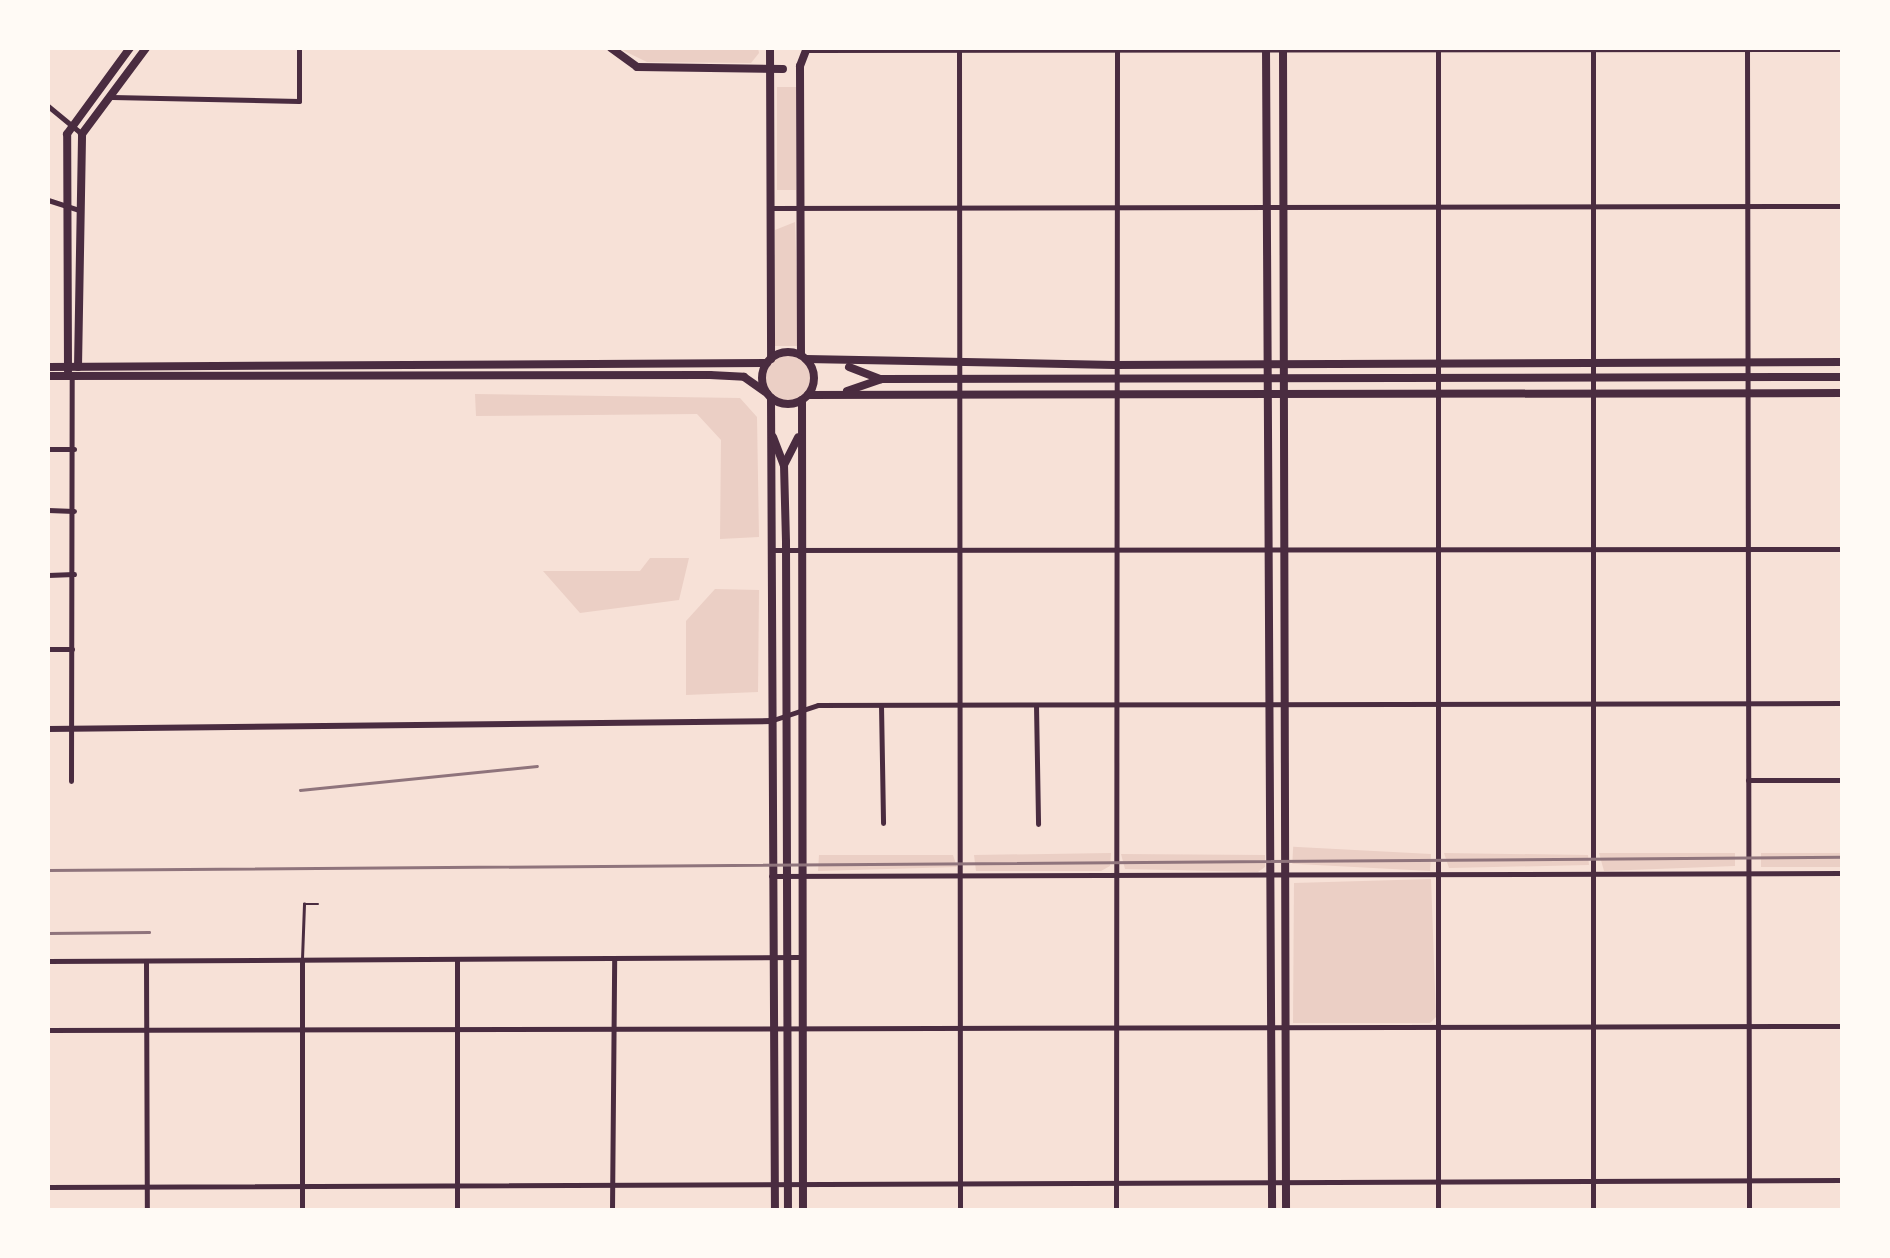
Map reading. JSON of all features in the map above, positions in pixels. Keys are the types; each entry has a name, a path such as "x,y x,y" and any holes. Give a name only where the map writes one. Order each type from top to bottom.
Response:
{"main road":[{"path":"65,367 63,208 70,126 130,48"},
{"path":"75,372 82,134 146,48"},
{"path":"611,48 637,67 800,66"},
{"path":"803,1210 798,957 798,436 805,398 814,376 804,357 806,209 800,66 808,49"},
{"path":"1266,49 1272,1210"},
{"path":"1283,49 1286,1210"},
{"path":"770,52 774,1210"},
{"path":"770,52 782,68"},
{"path":"48,376 75,372 769,361 804,357 842,364 1842,362"},
{"path":"842,364 881,379 1842,377"},
{"path":"48,367 65,367 75,372 744,377 769,396 805,398 840,394 1842,393"},
{"path":"840,394 881,379"},
{"path":"771,433 784,464 786,550 788,1210"},
{"path":"784,464 798,436"},
{"path":"1270,926 1284,926"}],"street":[{"path":"109,96 299,101 298,48"},
{"path":"1747,48 1749,1210"},
{"path":"808,49 1842,49"},
{"path":"1116,1210 1113,208 1117,49"},
{"path":"1593,49 1593,1210"},
{"path":"959,50 960,1210"},
{"path":"1438,50 1438,1210"},
{"path":"111,73 121,80"},
{"path":"48,106 82,134"},
{"path":"48,200 63,208 79,210"},
{"path":"772,208 1842,206"},
{"path":"70,780 74,729 75,372"},
{"path":"48,449 74,449"},
{"path":"48,510 74,510"},
{"path":"771,550 1842,549"},
{"path":"48,574 74,574"},
{"path":"48,649 72,649"},
{"path":"48,729 771,721 800,708 881,705 1842,703"},
{"path":"881,705 882,823"},
{"path":"1036,705 1038,824"},
{"path":"1748,780 1842,780"},
{"path":"770,876 1842,873"},
{"path":"48,961 798,957"},
{"path":"302,960 302,1210"},
{"path":"457,960 457,1210"},
{"path":"612,1210 614,960"},
{"path":"146,961 147,1210"},
{"path":"48,1030 1118,1027 1287,1031 1440,1026 1842,1026"},
{"path":"48,1187 1842,1180"}],"lane":[{"path":"302,960 304,904 318,904"}],"shaded area":[{"path":"618,48 758,48 759,53 751,63 647,62"},
{"path":"777,87 796,87 796,190 777,190"},
{"path":"795,222 799,346 775,346 775,230"},
{"path":"788,355 804,362 811,378 804,394 788,401 772,394 765,378 772,362"},
{"path":"475,394 740,398 757,417 759,537 720,539 721,440 697,414 476,416"},
{"path":"650,558 689,558 679,600 580,613 543,571 640,571"},
{"path":"715,589 759,590 758,692 686,695 686,621"},
{"path":"1293,847 1431,854 1430,871 1292,864"},
{"path":"1111,853 1110,866 1101,871 976,871 974,855"},
{"path":"1444,853 1588,855 1589,865 1449,868"},
{"path":"1599,853 1735,853 1735,866 1604,871"},
{"path":"1761,853 1842,853 1842,867 1761,867"},
{"path":"1121,854 1265,855 1265,867 1258,872 1125,869"},
{"path":"819,855 953,855 957,867 818,871"},
{"path":"1431,879 1436,1017 1430,1023 1293,1023 1294,883"}],"railway":[{"path":"300,790 537,766"},
{"path":"48,870 1842,857"},
{"path":"48,933 149,932"}]}
